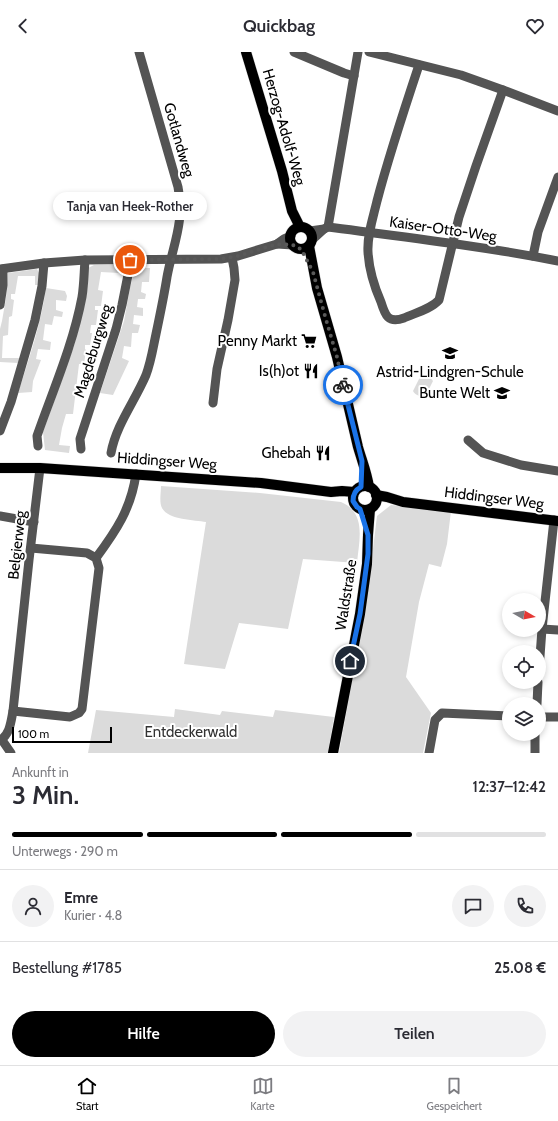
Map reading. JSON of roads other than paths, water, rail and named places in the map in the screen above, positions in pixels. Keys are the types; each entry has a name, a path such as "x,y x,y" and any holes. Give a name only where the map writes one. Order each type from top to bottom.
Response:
{"main road":[{"name":"Herzog-Adolf-Weg","path":"246,52 282,171 292,211 313,272 337,357 362,461 368,476 359,492"},
{"name":"Hiddingser Weg","path":"0,468 40,468 136,474 261,483 331,492 359,492"},
{"path":"372,489 371,504 357,507 359,492 372,489"},
{"name":"Hiddingser Weg","path":"371,504 403,502 556,520"},
{"name":"Waldstraße","path":"334,753 360,614 367,564 371,504"}],"street":[{"name":"Gotlandweg","path":"111,453 114,442 148,368 175,246 181,207 180,198 139,52"},
{"path":"294,52 344,74 354,76"},
{"path":"0,306 3,285 2,269 44,263 85,260 211,260 232,258 277,244 284,239 301,238 326,228 358,52"},
{"path":"369,52 461,75 558,111"},
{"path":"419,65 400,122 370,233 368,252 373,282 385,314 390,318 399,319 423,310 439,300 459,217 503,90"},
{"path":"534,256 538,232 558,177"},
{"name":"Kaiser-Otto-Weg","path":"326,228 453,244 558,260"},
{"path":"213,403 217,369 235,280 232,258"},
{"path":"38,446 37,436 78,316 83,290 85,260"},
{"name":"Magdeburgweg","path":"81,449 80,439 116,329 130,260"},
{"path":"0,431 11,402 37,314 44,263"},
{"path":"468,440 483,452 521,465 558,471"},
{"name":"Belgierweg","path":"1,740 7,735 13,711 40,468"},
{"path":"13,711 70,717 79,713 82,709 98,568 96,558 122,521 134,488 136,474"},
{"path":"0,516 34,522"},
{"path":"546,598 556,520"},
{"path":"31,548 87,553 96,558"},
{"path":"546,629 558,630"},
{"path":"429,753 435,720 442,713 502,716"},
{"path":"546,716 558,717"},
{"path":"1,740 11,753"},
{"path":"535,741 535,753"}],"place":[{"name":"Tanja van Heek-Rother","path":"130,260"},
{"name":"Penny Markt","path":"309,341"},
{"name":"Astrid-Lindgren-Schule","path":"450,353"},
{"name":"Is(h)ot","path":"311,371"},
{"name":"Bunte Welt","path":"502,393"},
{"name":"Ghebah","path":"323,453"}],"park label":[{"name":"Entdeckerwald","path":"191,732"}]}
